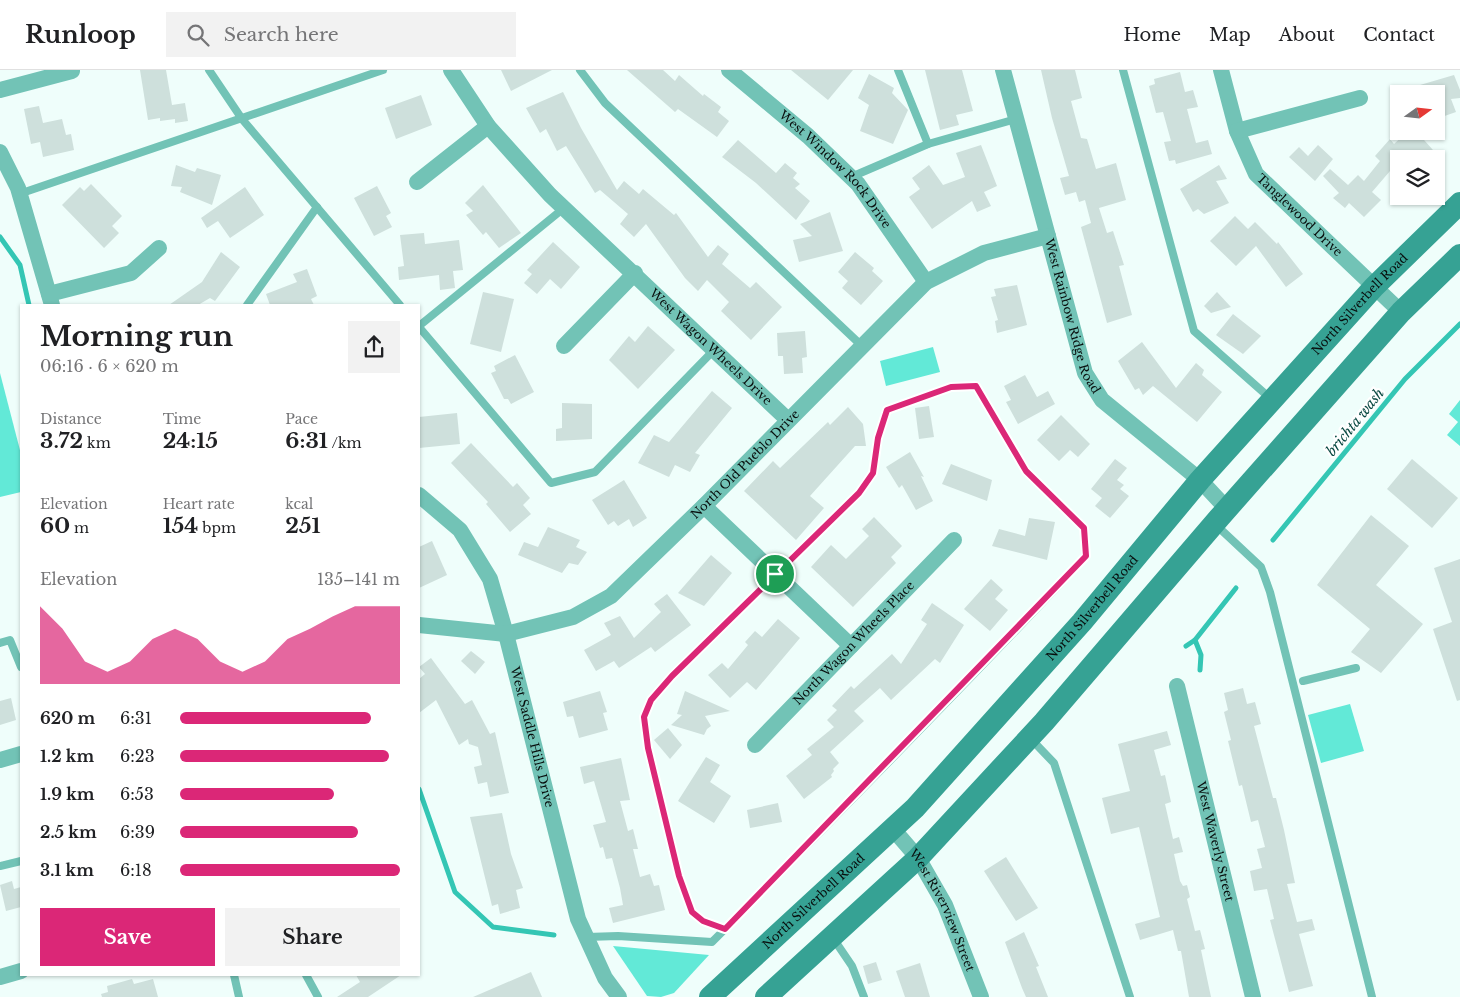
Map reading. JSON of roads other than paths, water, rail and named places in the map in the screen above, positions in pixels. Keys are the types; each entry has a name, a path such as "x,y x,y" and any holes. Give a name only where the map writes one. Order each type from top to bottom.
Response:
{"main road":[{"name":"North Silverbell Road","path":"710,997 893,829 1075,629 1200,480 1374,287 1460,203"},
{"path":"766,997 918,858 1030,737 1401,312 1460,255"}],"street":[{"name":"West Wagon Wheels Drive","path":"451,70 488,126 564,208 635,273 788,420"},
{"name":"West Window Rock Drive","path":"729,70 808,136 851,177 926,282"},
{"name":"West Rainbow Ridge Road","path":"1003,70 1085,373 1102,400 1200,480 1221,516"},
{"name":"Tanglewood Drive","path":"1221,70 1237,131 1256,174 1401,312"},
{"path":"0,90 72,71"},
{"path":"1237,131 1360,98"},
{"path":"417,182 488,126"},
{"path":"0,152 19,194 51,299 130,273 159,248"},
{"name":"North Old Pueblo Drive","path":"420,625 506,634 572,617 610,596 704,506 926,282 984,254 1048,236"},
{"path":"564,346 635,273"},
{"name":"West Saddle Hills Drive","path":"420,496 460,530 490,579 506,634 578,919 605,978 619,997"},
{"path":"704,506 851,646"},
{"name":"North Wagon Wheels Place","path":"755,745 954,540"},
{"name":"West Waverly Street","path":"1177,686 1254,997"},
{"path":"0,760 20,754"},
{"name":"West Riverview Street","path":"893,829 918,858 944,905 981,997"},
{"path":"0,977 20,971"}],"lane":[{"path":"209,70 242,119 399,304"},
{"path":"19,194 383,70"},
{"path":"580,70 605,103 862,346"},
{"path":"898,70 928,144"},
{"path":"1124,70 1194,331 1272,400"},
{"path":"851,177 928,144 1016,118"},
{"path":"248,304 317,207"},
{"path":"420,325 564,208"},
{"path":"420,327 551,483 595,472 714,349"},
{"path":"587,937 618,936 712,942 725,929 1086,556 1084,528 1026,471 976,386 951,387 887,410 878,438 873,473 859,493 672,676 651,700 644,717 648,748 679,876 692,912 703,921 725,929"},
{"path":"1221,516 1261,567 1272,602 1372,997"},
{"path":"0,643 10,640 20,665"},
{"path":"1303,682 1356,668"},
{"path":"1030,737 1054,764 1130,997"},
{"path":"0,866 20,861"},
{"path":"832,937 852,966 864,997"},
{"path":"234,976 239,997"},
{"path":"307,976 318,997"}],"waterway":[{"path":"0,237 20,265 29,304"},
{"name":"brichta wash","path":"1273,540 1405,379 1460,324"},
{"name":"brichta wash","path":"1186,646 1195,640 1236,588"},
{"path":"1195,640 1201,655 1200,670"},
{"path":"420,792 455,892 493,927 554,935"}]}
